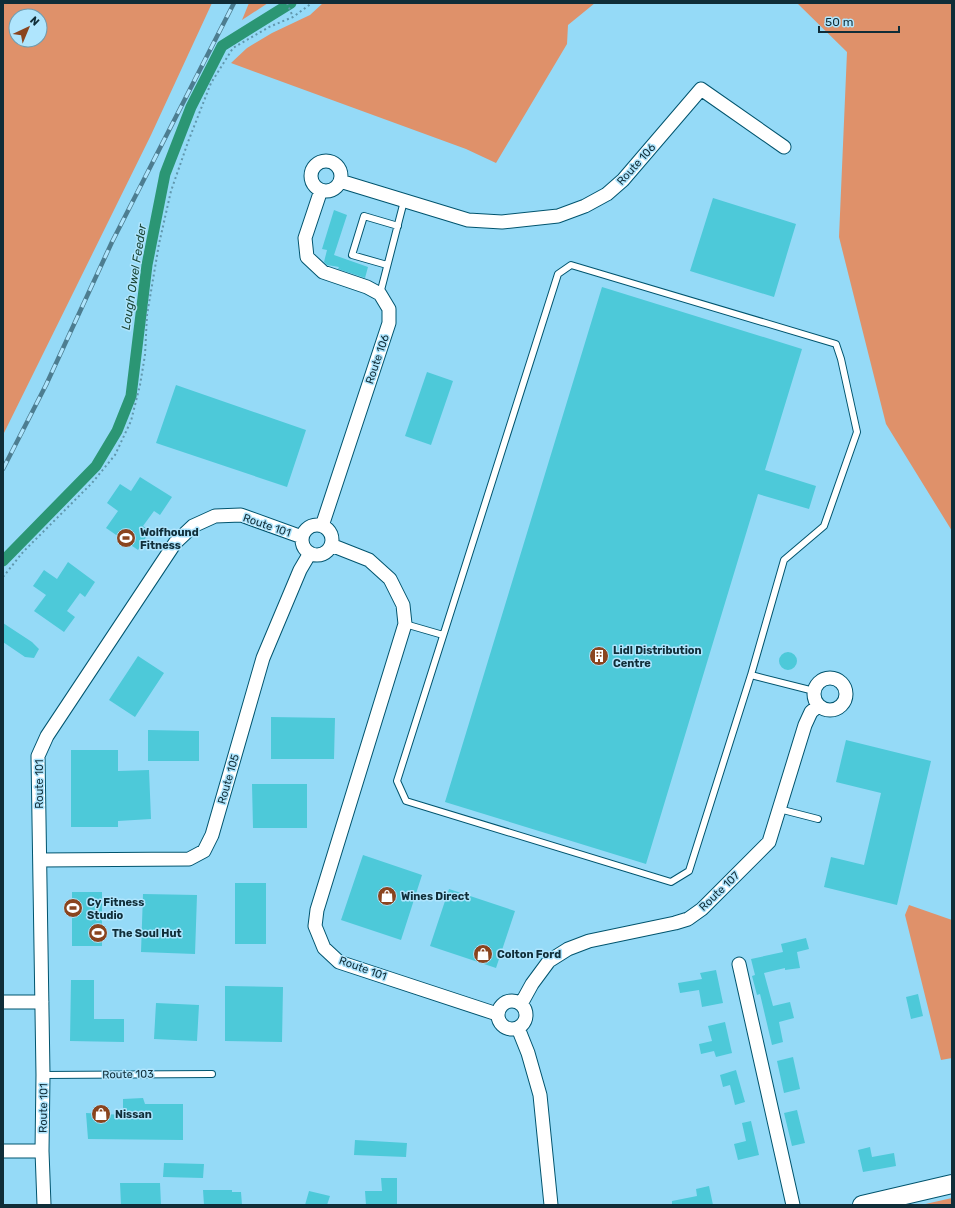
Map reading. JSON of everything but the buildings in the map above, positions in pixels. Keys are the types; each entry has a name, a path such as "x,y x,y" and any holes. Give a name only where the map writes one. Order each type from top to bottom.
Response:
{"main road":[{"path":"862,1205 952,1184"}],"street":[{"name":"Route 106","path":"340,181 468,220 502,222 558,216 585,206 607,194 623,180 701,89 784,147"},
{"path":"329,161 334,163 340,171 340,181 334,188 325,191 321,190 316,187 311,179 313,169 320,162 329,161"},
{"path":"321,190 305,238 307,257 323,272 367,287 380,294"},
{"name":"Route 106","path":"322,526 390,323 389,309 380,294"},
{"name":"Route 101","path":"44,1205 42,1151 44,1075 38,756 47,736 175,543 193,526 215,516 241,515 302,537"},
{"path":"310,553 320,554 328,549 330,545 331,540 329,532 322,526"},
{"name":"Route 101","path":"310,553 304,546 302,537 306,530 310,527 322,526"},
{"name":"Route 101","path":"330,545 369,560 390,579 403,605 405,624 318,910 315,926 324,948 339,962 497,1014"},
{"name":"Route 105","path":"40,860 189,859 204,852 212,835 263,658 300,570 310,553"},
{"path":"830,678 840,681 846,690 845,701 838,709 828,711 818,706 815,702 814,691 820,681 830,678"},
{"name":"Route 107","path":"520,1004 532,984 549,961 568,948 589,941 688,919 702,909 770,842 805,725 811,712 818,706"},
{"path":"738,964 793,1205"},
{"path":"3,1002 42,1002"},
{"path":"508,1002 517,1002 526,1012 526,1017 524,1022 518,1028 513,1030 505,1028 499,1022 497,1014 501,1006 508,1002"},
{"path":"518,1028 528,1053 540,1095 551,1205"},
{"path":"3,1151 42,1151"}],"lane":[{"path":"380,294 404,201"},
{"path":"388,265 352,255 364,216 398,226"},
{"path":"571,266 836,344 841,359 857,432 824,526 784,560 751,675 689,871 671,882 406,801 397,781 558,274 571,266"},
{"path":"405,624 443,635"},
{"path":"751,675 814,691"},
{"path":"779,809 818,819"},
{"name":"Route 103","path":"44,1075 212,1074"}],"path":[{"path":"287,3 293,17"},
{"path":"3,577 23,552 92,483 115,455 131,421 140,385 145,355 147,315 159,244 171,192 188,142 211,83 233,48 269,27 293,17 312,3"}],"shaded area":[{"path":"3,3 212,3 151,135 3,435"},
{"path":"249,3 268,3 242,20"},
{"path":"323,3 595,3 568,25 567,44 496,163 466,149 231,63 247,48 272,33 310,15"},
{"path":"797,3 952,3 952,531 886,424 839,237 847,52"},
{"path":"909,905 952,920 952,1058 941,1060 905,915"},
{"path":"952,1198 952,1205 921,1205"}],"waterway":[{"name":"Lough Owel Feeder","path":"3,561 96,466 117,431 131,396 147,265 165,174 191,107 222,46 291,3"}],"railway":[{"path":"3,469 46,385 112,242 234,3"}],"place":[{"name":"Wolfhound Fitness","path":"126,538"},
{"name":"Lidl Distribution Centre","path":"599,656"},
{"name":"Wines Direct","path":"387,896"},
{"name":"Cy Fitness Studio","path":"73,908"},
{"name":"The Soul Hut","path":"98,933"},
{"name":"Colton Ford","path":"483,954"},
{"name":"Nissan","path":"101,1114"}]}
